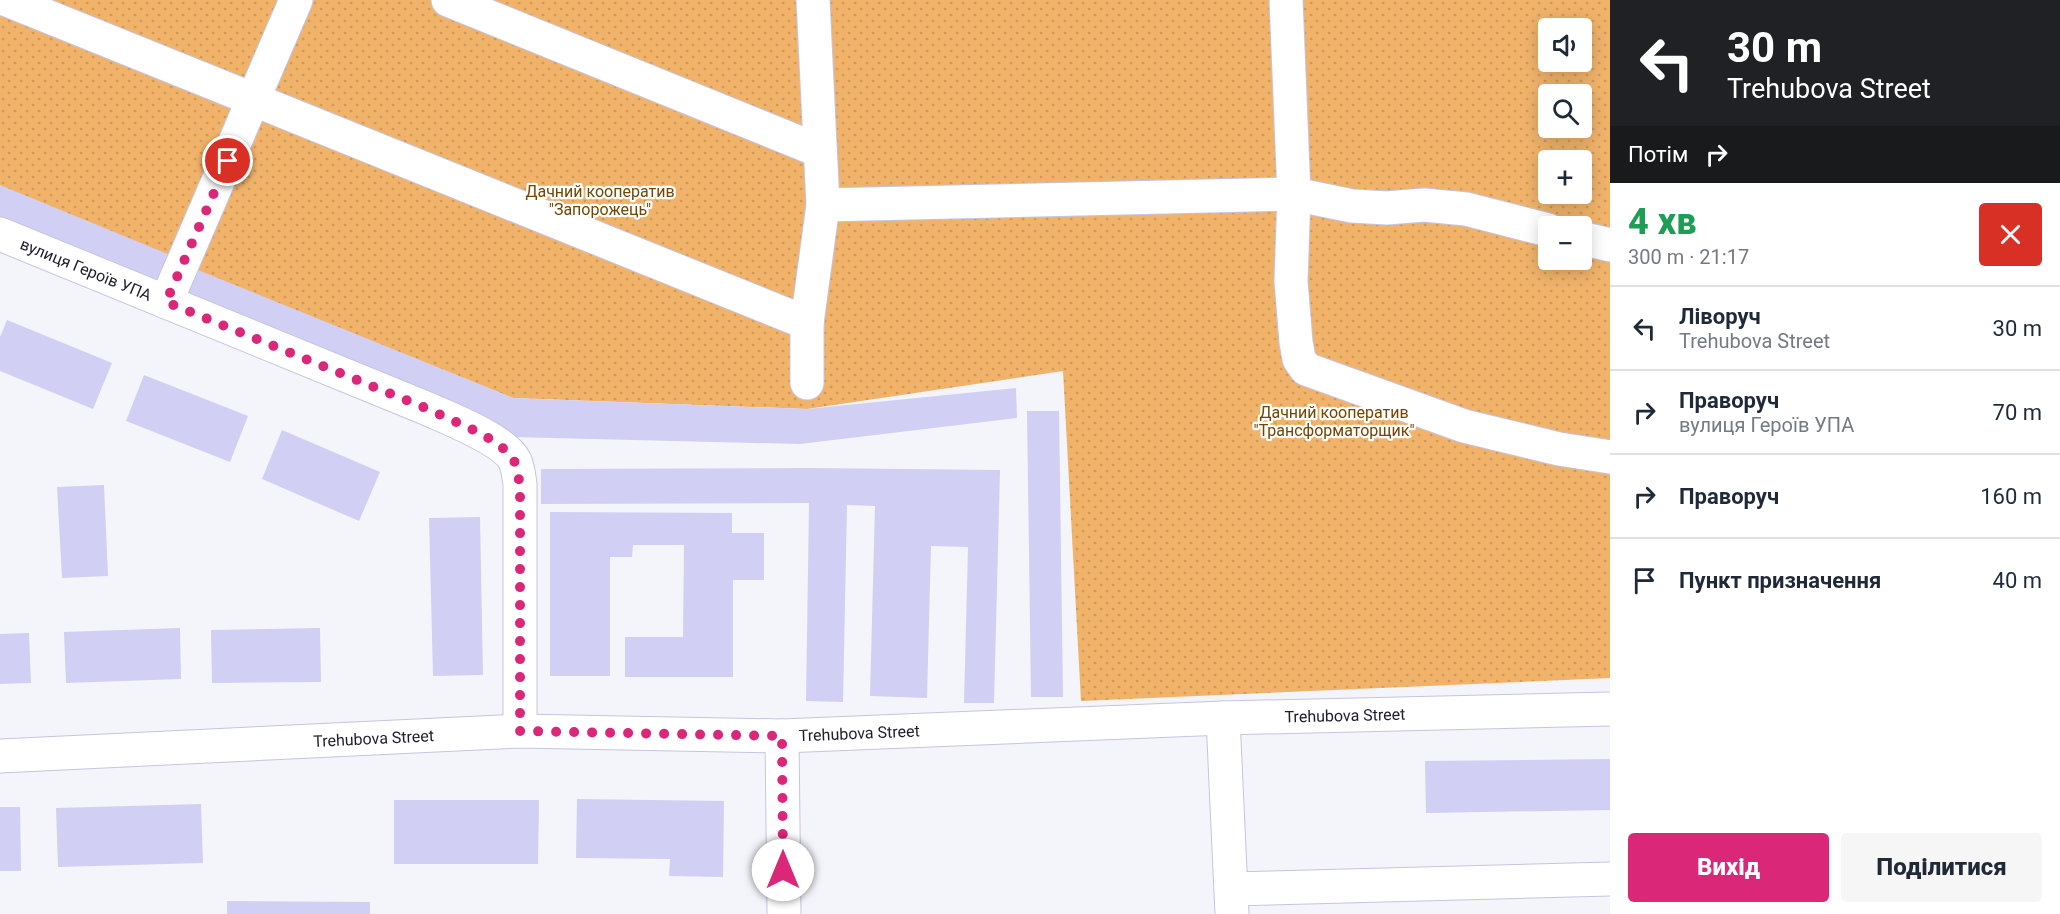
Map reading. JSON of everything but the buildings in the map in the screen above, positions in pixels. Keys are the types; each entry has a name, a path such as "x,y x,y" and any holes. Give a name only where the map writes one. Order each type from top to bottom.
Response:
{"street":[{"path":"7,0 807,323"},
{"path":"166,302 296,0"},
{"path":"448,0 820,151"},
{"path":"807,383 807,323 823,205 813,0"},
{"path":"1286,0 1294,194 1291,281 1296,342 1299,359 1306,369 1464,426 1559,449 1610,457"},
{"path":"823,205 1294,194 1352,206 1387,208 1424,205 1466,209 1538,227"},
{"name":"вулиця Героїв УПА","path":"0,234 428,409 500,445 514,460 520,484 520,731"},
{"path":"1592,241 1610,245"},
{"name":"Trehubova Street","path":"0,756 520,731 782,736 1223,718 1610,709"},
{"path":"1223,718 1232,901 1610,879"},
{"path":"782,736 784,914"}],"green space":[{"name":"Дачний кооператив \"Трансформаторщик\"","path":"0,0 1610,0 1610,678 1081,701 1063,371 807,409 513,398 0,191"}],"route":[{"path":"228,161 166,302 428,409 500,445 514,460 520,484 520,731 782,736 783,870"}],"park label":[{"name":"Дачний кооператив \"Запорожець\"","path":"600,200"}]}
